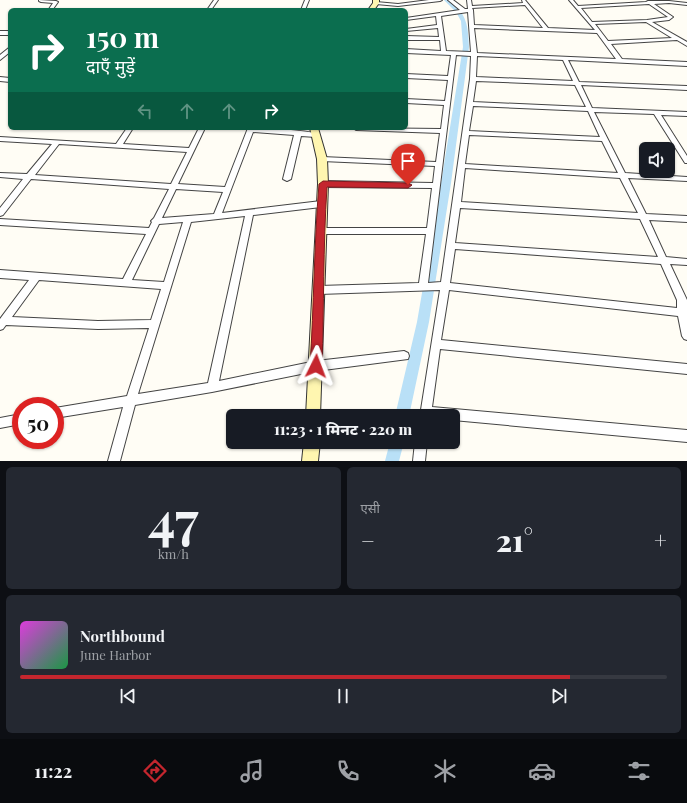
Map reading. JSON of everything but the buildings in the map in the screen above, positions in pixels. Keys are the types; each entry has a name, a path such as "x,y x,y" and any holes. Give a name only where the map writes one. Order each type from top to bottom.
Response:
{"main road":[{"path":"314,409 320,290 321,204 323,184 322,159 315,131"},
{"path":"310,461 311,449"}],"street":[{"path":"302,0 307,0"},
{"path":"376,2 398,5 410,2 440,0"},
{"path":"450,0 469,7"},
{"path":"571,0 599,32 620,61"},
{"path":"609,0 615,5"},
{"path":"41,1 56,2 52,8"},
{"path":"577,7 615,5 648,1 687,4"},
{"path":"592,24 647,21 669,19 671,17 648,1"},
{"path":"408,19 469,7 525,2 547,30"},
{"path":"427,409 457,205 473,79 474,54 469,7"},
{"path":"438,14 444,53"},
{"path":"647,21 687,44"},
{"path":"408,30 440,26"},
{"path":"472,26 599,32"},
{"path":"408,38 442,39"},
{"path":"607,43 678,39"},
{"path":"408,51 687,64"},
{"path":"422,287 454,53"},
{"path":"565,59 682,300 687,336"},
{"path":"408,76 451,78"},
{"path":"0,79 8,80"},
{"path":"473,79 687,88"},
{"path":"0,85 8,80"},
{"path":"408,101 448,103"},
{"path":"470,104 687,114"},
{"path":"656,112 687,161"},
{"path":"118,146 129,130"},
{"path":"126,283 155,221 201,130"},
{"path":"218,217 251,130"},
{"path":"263,130 298,133 315,131"},
{"path":"408,130 444,131"},
{"path":"287,179 298,133"},
{"path":"466,133 605,139"},
{"path":"0,139 191,150"},
{"path":"0,213 57,142"},
{"path":"677,145 687,146"},
{"path":"322,159 439,164"},
{"path":"462,166 687,179"},
{"path":"0,175 228,190"},
{"path":"323,184 436,186"},
{"path":"155,221 218,217 321,204"},
{"path":"457,205 687,219"},
{"path":"212,386 250,213"},
{"path":"114,461 130,399 188,219"},
{"path":"0,222 151,231"},
{"path":"320,231 430,231"},
{"path":"451,246 687,262"},
{"path":"0,274 166,286"},
{"path":"2,324 37,276"},
{"path":"320,290 445,286 685,313"},
{"path":"2,324 155,324"},
{"path":"436,344 687,369"},
{"path":"64,411 212,386 316,366 404,356"},
{"path":"460,417 687,436"},
{"path":"0,422 12,420"},
{"path":"418,461 420,449"}],"waterway":[{"path":"404,409 423,322 446,183 466,47 465,26 462,16 447,0"},
{"path":"392,461 395,449"}],"route":[{"path":"316,366 320,290 321,204 323,184 408,185"}]}
